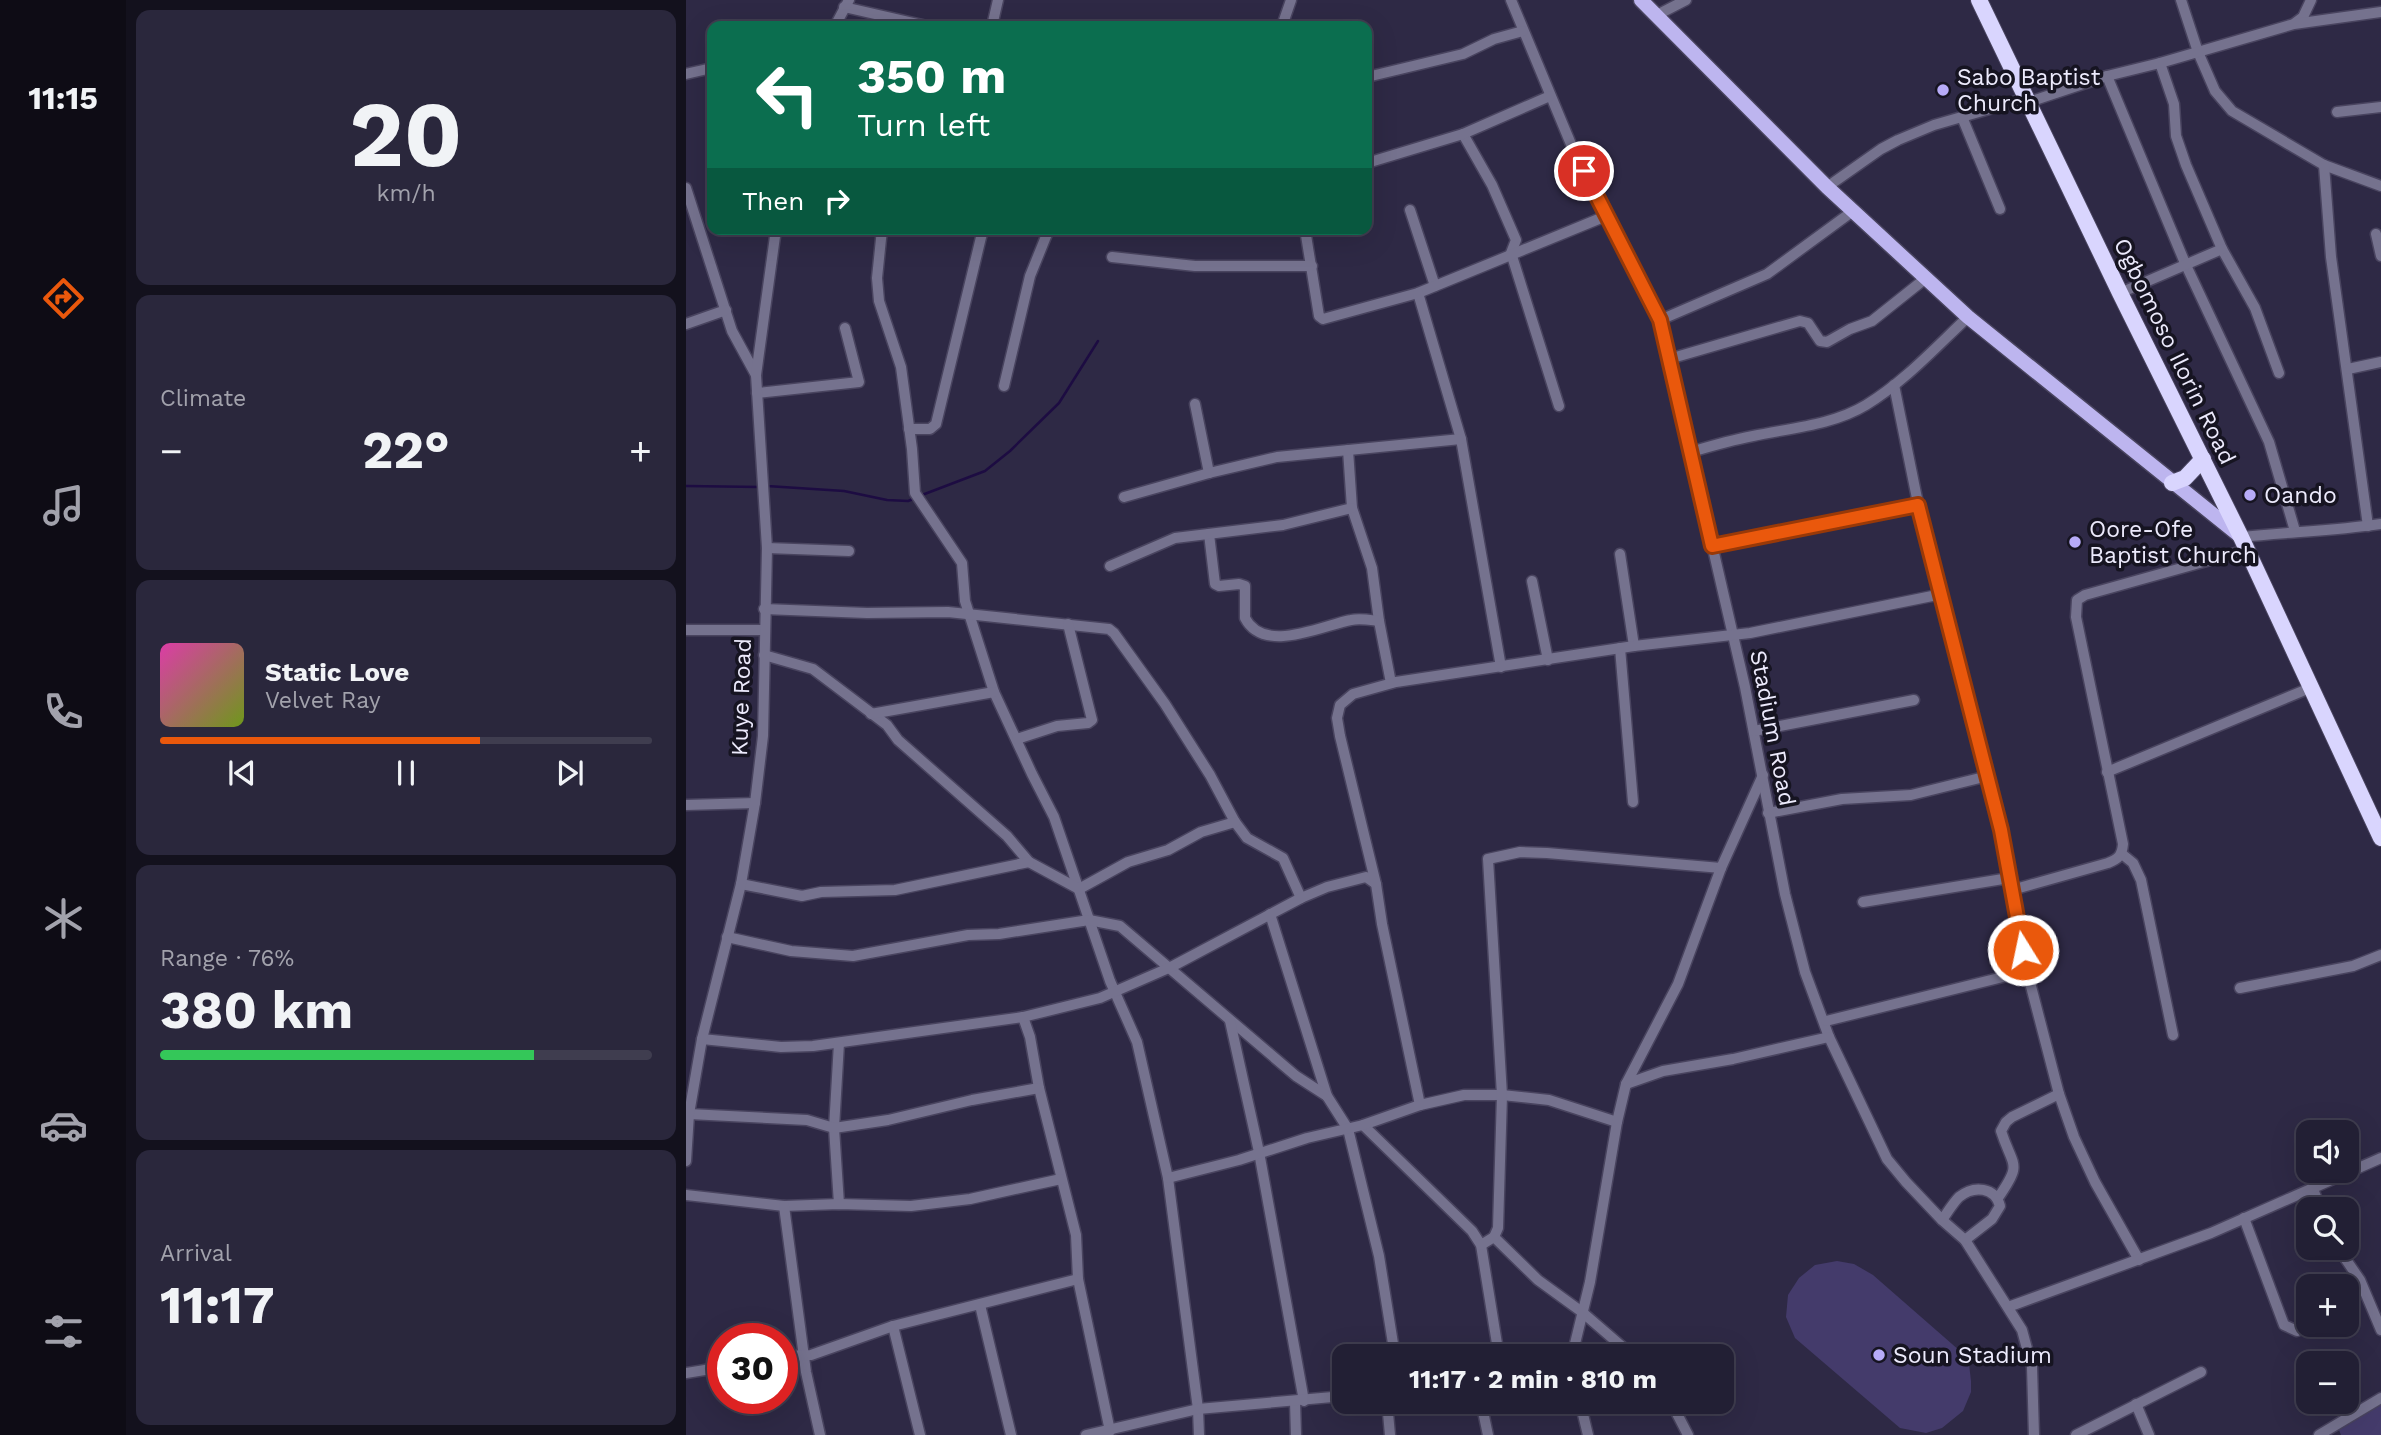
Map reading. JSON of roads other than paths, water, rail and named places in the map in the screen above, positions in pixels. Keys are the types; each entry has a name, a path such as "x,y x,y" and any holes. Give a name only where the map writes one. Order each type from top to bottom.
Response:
{"highway":[{"name":"Ogbomoso Ilorin Road","path":"1979,0 2203,459 2381,838"},
{"path":"2172,483 2185,478 2203,459"}],"main road":[{"path":"1641,0 1827,187 1968,317 2243,543"}],"street":[{"path":"993,21 998,0"},
{"path":"1284,21 1291,0"},
{"name":"Stadium Road","path":"1511,0 1550,96 1606,216 1660,320 1754,731 1768,813 1805,972 1826,1021 1829,1037 1887,1158 1942,1220 1965,1240 2022,1330 2033,1377 2034,1435"},
{"path":"1657,16 1686,0"},
{"path":"2180,0 2215,91 2232,111 2324,165 2381,186"},
{"path":"2294,24 2303,17 2311,0"},
{"path":"838,21 847,4 895,21"},
{"path":"1827,187 1881,149 1934,125 2017,101 2029,102 2107,76 2160,64 2294,24 2381,12"},
{"path":"1372,76 1464,54 1494,39 1523,31"},
{"path":"2160,64 2176,114 2176,136 2186,165 2222,249 2255,308 2279,373"},
{"path":"686,74 707,69"},
{"path":"2107,76 2185,263 2269,442 2295,531"},
{"path":"1372,161 1463,134 1550,96"},
{"path":"2337,112 2381,107"},
{"path":"1962,117 2000,209"},
{"path":"1463,134 1492,185 1516,240 1511,253 1559,406"},
{"path":"2324,165 2331,257 2368,526"},
{"path":"686,188 740,348 756,375"},
{"path":"1410,210 1435,286"},
{"path":"1660,320 1767,274 1853,211"},
{"path":"1306,235 1321,318 1418,293 1606,216"},
{"path":"2376,234 2381,256"},
{"name":"Kuye Road","path":"686,1161 689,1114 702,1039 741,884 763,736 767,548 756,375 775,235"},
{"path":"881,235 877,278 879,301 901,367 915,493 959,556 963,571 963,589 994,692 1054,817 1110,981 1137,1042 1168,1178 1198,1409 1199,1435"},
{"path":"909,429 930,429 936,424 982,235"},
{"path":"1004,386 1030,276 1047,235"},
{"path":"2120,293 2222,249"},
{"path":"1112,257 1195,266 1312,266"},
{"path":"1669,359 1800,321 1808,323 1820,341 1827,342 1872,321 1926,278"},
{"path":"1418,293 1461,439 1501,667"},
{"path":"686,324 726,310"},
{"path":"1690,452 1840,417 1866,405 1894,385 1968,317"},
{"path":"758,393 859,382 845,328"},
{"path":"2348,369 2381,362"},
{"path":"1894,385 1918,505 2001,830 2026,971 2059,1094 2074,1137 2095,1182 2139,1260"},
{"path":"1195,404 1209,473"},
{"path":"1124,497 1277,457 1461,439"},
{"path":"1348,450 1352,508 1372,568 1391,683"},
{"path":"1712,546 1918,505"},
{"path":"1110,566 1163,542 1283,525 1352,508"},
{"path":"2011,891 2108,863 2122,854 2123,844 2076,617 2077,600 2085,595 2243,543 2295,531 2316,532 2381,524"},
{"path":"1209,534 1215,584 1245,586 1245,618 1256,631 1280,636 1311,632 1353,620 1379,621"},
{"path":"767,548 849,551"},
{"path":"1620,554 1634,646"},
{"path":"1532,581 1548,660"},
{"path":"1420,1105 1376,884 1340,736 1337,718 1340,705 1353,694 1391,683 1634,646 1750,633 1942,594"},
{"path":"764,609 867,613 948,612 1109,629 1164,704 1210,775 1234,822 1247,838 1283,858 1301,898"},
{"path":"1017,739 1057,726 1088,723 1092,720 1068,624"},
{"path":"686,630 764,630"},
{"path":"1620,648 1633,802"},
{"path":"764,654 813,669 887,725 898,740 1007,836 1029,862 1079,889"},
{"path":"2107,772 2310,688"},
{"path":"871,714 994,692"},
{"path":"1754,731 1914,700"},
{"path":"1574,1344 1602,1217 1617,1122 1626,1084 1678,984 1721,868 1763,775"},
{"path":"1768,813 1842,799 1911,795 1988,776"},
{"path":"686,805 755,803"},
{"path":"1079,889 1128,862 1168,850 1201,832 1234,822"},
{"path":"1481,1245 1493,1237 1497,1228 1502,1095 1488,859 1520,852 1547,853 1721,868"},
{"path":"2122,854 2133,863 2141,880 2173,1035"},
{"path":"741,884 802,896 821,892 895,890 1029,862"},
{"path":"702,1039 781,1047 839,1043 1023,1017 1100,998 1171,967 1301,898 1356,878 1366,877 1376,884"},
{"path":"1863,902 2009,878"},
{"path":"1270,914 1327,1096 1348,1129 1379,1256 1393,1344"},
{"path":"727,937 791,951 853,956 968,935 999,934 1089,920 1120,926 1296,1076 1327,1096"},
{"path":"2240,988 2353,966 2381,956"},
{"path":"1826,1021 2026,971"},
{"path":"1023,1017 1076,1235 1078,1279 1110,1431"},
{"path":"1230,1021 1259,1152 1300,1401 1296,1435"},
{"path":"1626,1084 1664,1071 1733,1059 1829,1037"},
{"path":"839,1043 834,1128 839,1204"},
{"path":"689,1114 807,1120 834,1128 888,1121 960,1103 1039,1088"},
{"path":"1998,1198 2014,1173 2014,1161 2001,1131 2006,1122 2059,1094"},
{"path":"1168,1178 1363,1125 1420,1105 1464,1096 1502,1095 1549,1100 1617,1122"},
{"path":"1363,1125 1472,1231 1481,1245 1497,1344"},
{"path":"2008,1307 2139,1260 2381,1158"},
{"path":"686,1195 784,1206 911,1206 970,1199 1062,1179"},
{"path":"2312,1187 2316,1197"},
{"path":"1942,1220 1960,1197 1976,1189 1988,1190 1998,1198 2000,1206 1992,1219 1965,1240"},
{"path":"784,1206 804,1356 820,1435"},
{"path":"2244,1218 2284,1325 2296,1331"},
{"path":"1493,1237 1538,1280 1582,1312 1619,1344"},
{"path":"2346,1260 2360,1280 2381,1330"},
{"path":"798,1356 893,1326 1078,1279"},
{"path":"981,1305 1011,1435"},
{"path":"893,1326 920,1435"},
{"path":"686,1373 707,1370"},
{"path":"2076,1435 2201,1371"},
{"path":"1092,1435 1198,1409 1332,1397"},
{"path":"2319,1435 2381,1398"},
{"path":"2136,1404 2149,1435"},
{"path":"1388,1414 1390,1435"},
{"path":"1483,1414 1488,1435"},
{"path":"1583,1414 1588,1435"},
{"path":"1677,1414 1688,1435"}],"waterway":[{"path":"922,495 985,471 1010,451 1059,403 1098,341"},
{"path":"686,486 760,487"},
{"path":"767,486 844,491 887,500 908,501 916,498"}],"place":[{"name":"Sabo Baptist Church","path":"1943,90"},
{"name":"Oando","path":"2250,495"},
{"name":"Oore-Ofe Baptist Church","path":"2075,542"},
{"name":"Soun Stadium","path":"1879,1355"}]}
